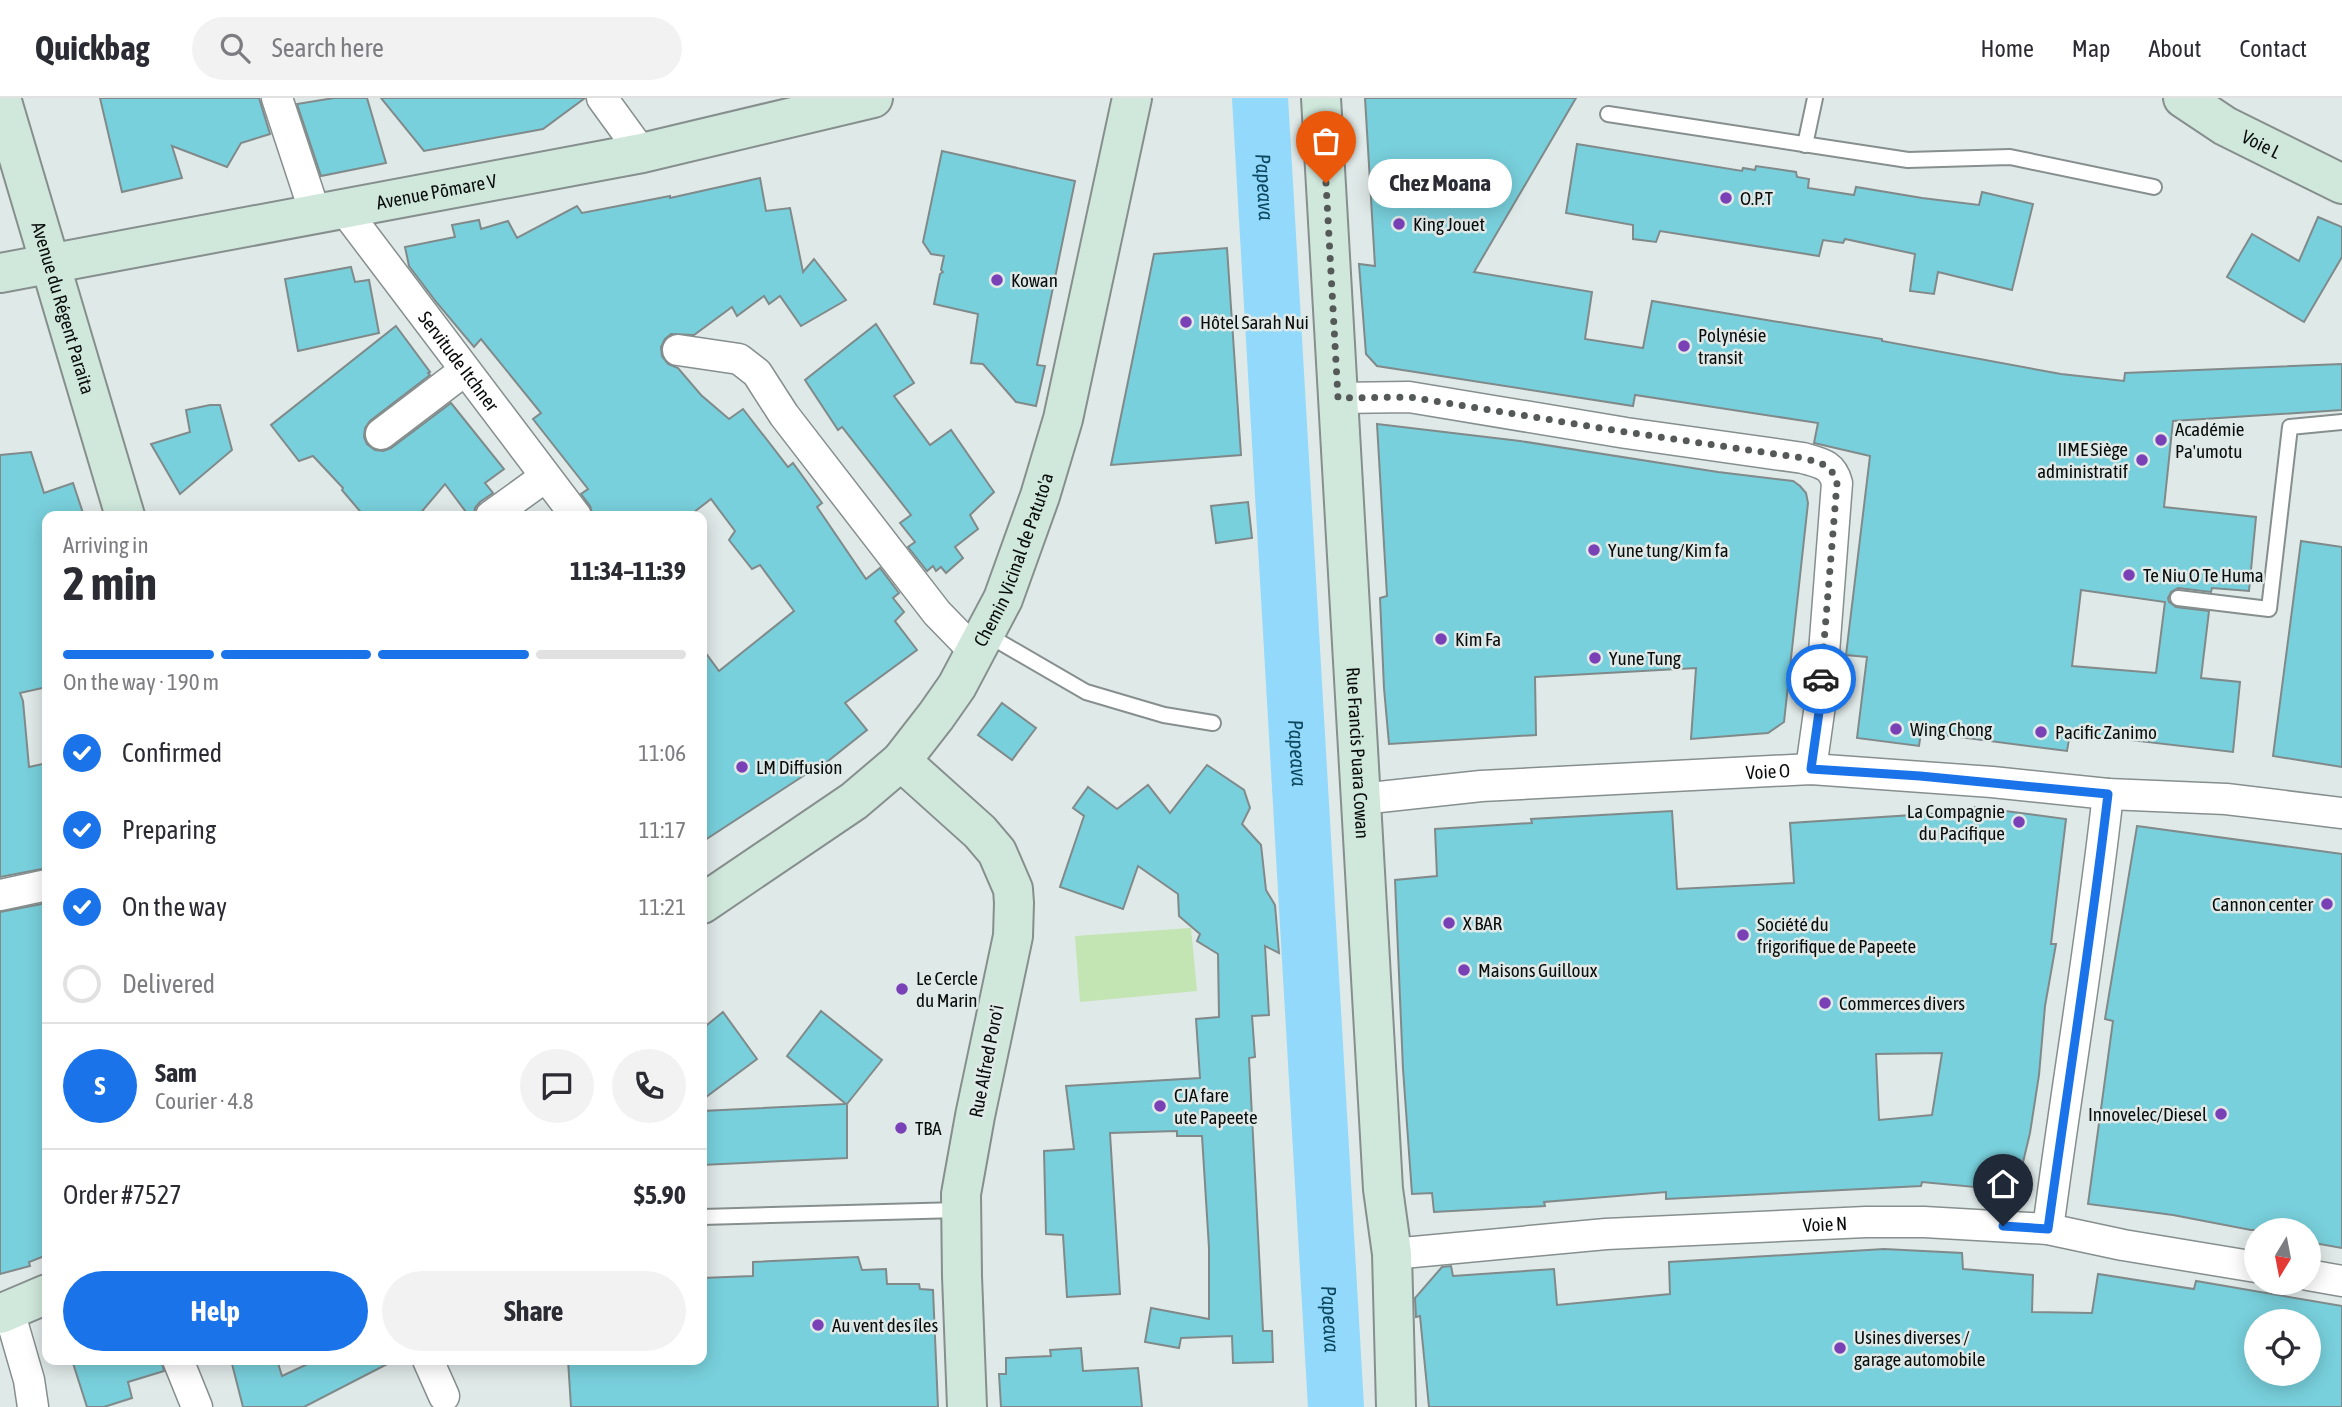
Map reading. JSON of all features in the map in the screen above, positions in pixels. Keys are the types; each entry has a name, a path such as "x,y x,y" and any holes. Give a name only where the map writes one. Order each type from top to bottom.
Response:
{"main road":[{"name":"Avenue du Régent Paraita","path":"1,98 124,511"},
{"name":"Avenue Pōmare V","path":"0,274 642,153 834,102 873,98"},
{"name":"Chemin Vicinal de Patuto'a","path":"707,901 854,801 901,761 957,686 1003,599 1056,445 1132,98"},
{"name":"Rue Francis Puara Cowan","path":"1321,98 1383,1189 1392,1254 1396,1407"},
{"name":"Voie L","path":"2183,98 2235,131 2342,184"},
{"name":"Rue Alfred Poro'i","path":"901,761 979,832 997,852 1013,889 1013,936 964,1174 961,1210 967,1407"},
{"path":"5,1312 42,1296"}],"street":[{"name":"Servitude Itchner","path":"277,98 329,211 464,371 572,511"},
{"path":"602,98 642,153"},
{"path":"678,350 739,359 757,373 783,415 937,614 980,642"},
{"path":"381,434 464,371"},
{"path":"1338,398 1409,397 1803,458 1830,467 1837,483 1820,705 1811,769"},
{"path":"498,511 545,477"},
{"name":"Voie O","path":"1361,799 1481,786 1811,769 2108,794 2226,799 2342,813"},
{"path":"2048,1229 2093,919 2108,794"},
{"path":"0,895 42,886"},
{"name":"Voie N","path":"1392,1254 1606,1234 1866,1222 1924,1222 2048,1229 2123,1245 2244,1265"},
{"path":"2321,1277 2342,1281"},
{"path":"5,1312 29,1380 33,1407"},
{"path":"180,1365 197,1407"},
{"path":"430,1365 444,1395"}],"lane":[{"path":"1805,145 1815,98"},
{"path":"1608,114 1908,160 2010,157 2154,187"},
{"path":"2178,598 2269,609 2290,427 2342,422"},
{"path":"980,642 1086,692 1164,715 1213,723"},
{"path":"707,1217 961,1210"}],"green space":[{"path":"1191,928 1197,991 1080,1002 1075,936"}],"building":[{"path":"100,98 259,98 270,134 241,143 227,167 172,146 182,178 122,192"},
{"path":"334,98 367,98 386,163 321,176 297,104"},
{"path":"381,98 585,98 543,129 424,151"},
{"path":"1365,98 1576,98 1474,272 1592,292 1585,339 1643,348 1652,301 1882,339 2061,374 2124,381 2125,373 2342,364 2342,410 2173,421 2164,507 2256,517 2249,591 2212,588 2211,592 2178,588 2171,592 2168,598 2176,607 2209,611 2201,678 2240,682 2233,752 2070,733 2067,751 1921,732 1919,746 1857,738 1867,657 1846,655 1870,456 1814,443 1818,423 1635,395 1633,406 1377,366 1366,354 1359,264 1375,266","holes":["2081,590 2165,602 2156,673 2072,666"]},
{"name":"O.P.T","path":"1577,144 1742,171 1743,168 1755,170 1756,166 1796,172 1797,177 1809,179 1808,188 1854,195 1856,187 1979,205 1982,192 2033,204 2012,290 1938,272 1934,294 1910,291 1915,254 1845,239 1843,243 1823,240 1819,256 1660,231 1656,242 1633,239 1633,225 1566,213"},
{"name":"Kowan","path":"942,151 1075,181 1037,365 1045,366 1036,406 1016,402 983,364 971,363 978,314 934,304 940,274 943,272 941,270 944,256 931,254 923,242"},
{"path":"760,178 766,211 790,208 803,272 814,259 846,300 801,326 780,296 769,304 764,296 737,316 732,307 694,335 671,334 661,347 662,356 668,364 678,368 701,395 729,419 743,409 788,467 793,463 822,503 817,507 866,579 880,568 899,593 893,598 904,612 895,621 917,650 845,703 867,730 818,769 817,767 707,839 707,655 719,671 794,611 760,565 752,569 729,540 735,531 711,499 695,511 592,511 581,494 588,489 533,419 541,413 481,339 474,347 437,303 409,266 405,247 455,237 452,225 479,220 481,229 508,221 517,238 577,206 582,213 670,198"},
{"path":"2318,217 2342,227 2342,257 2304,322 2227,277 2252,234 2299,261"},
{"name":"Hôtel Sarah Nui","path":"1227,248 1241,455 1111,465 1154,254"},
{"path":"351,267 355,282 369,280 379,333 298,351 285,279"},
{"path":"876,324 914,383 894,396 930,445 951,430 994,492 970,515 978,529 955,547 963,558 946,573 941,567 936,571 933,566 927,571 908,547 915,542 900,523 911,515 842,427 838,430 805,380"},
{"path":"396,326 430,375 370,421 365,428 364,437 367,444 375,450 391,448 451,403 504,469 485,483 493,493 480,502 475,511 465,511 445,484 422,511 360,511 343,488 313,456 299,461 271,425"},
{"path":"220,405 232,450 180,494 151,444 190,432 186,410"},
{"name":"Yune tung/Kim fa","path":"1377,424 1520,441 1793,481 1800,486 1806,493 1808,503 1784,722 1768,733 1691,739 1696,668 1535,677 1536,735 1389,744 1380,598 1387,596"},
{"path":"31,452 44,493 73,483 82,511 42,511 42,688 20,693 29,767 42,764 42,869 0,877 0,455"},
{"path":"1248,502 1252,538 1216,543 1211,506"},
{"path":"2301,541 2342,547 2342,767 2273,756"},
{"path":"1002,703 1036,728 1012,760 978,735"},
{"path":"1207,765 1244,790 1250,808 1242,824 1261,845 1266,890 1275,905 1279,953 1265,946 1269,1015 1252,1016 1255,1057 1249,1058 1263,1331 1272,1331 1273,1362 1233,1363 1232,1336 1181,1338 1179,1348 1145,1342 1151,1308 1209,1319 1209,1248 1202,1136 1177,1136 1177,1131 1110,1133 1120,1294 1067,1297 1063,1235 1046,1234 1044,1151 1074,1149 1066,1086 1200,1078 1196,1019 1219,1017 1218,954 1197,941 1200,934 1179,916 1178,894 1138,866 1123,909 1060,887 1084,816 1073,808 1088,787 1117,809 1148,785 1170,813"},
{"path":"1975,807 2066,819 2051,944 2056,944 2045,1006 2039,1075 2030,1133 2019,1179 2007,1190 1922,1182 1921,1186 1666,1199 1666,1192 1544,1202 1545,1206 1434,1212 1432,1193 1412,1194 1403,1069 1395,880 1437,876 1435,829 1532,823 1531,819 1672,811 1677,889 1794,883 1790,823 1974,811","holes":["1942,1053 1932,1115 1879,1120 1876,1054"]},
{"name":"Innovelec/Diesel","path":"2137,826 2342,854 2342,1248 2321,1244 2321,1218 2244,1218 2244,1229 2173,1215 2088,1204 2113,1021 2105,1019"},
{"path":"42,904 42,1257 29,1262 30,1266 0,1274 0,912"},
{"path":"821,1011 882,1060 847,1104 847,1158 707,1165 707,1111 846,1104 787,1056"},
{"path":"723,1012 757,1059 707,1096 707,1025"},
{"name":"Usines diverses / garage automobile","path":"1884,1249 1962,1253 1963,1269 2033,1275 2032,1312 2092,1313 2098,1274 2194,1289 2196,1281 2244,1289 2244,1295 2278,1295 2342,1306 2342,1407 1429,1407 1420,1316 1416,1317 1415,1298 1442,1267 1451,1266 1453,1276 1554,1269 1557,1305 1670,1294 1669,1262"},
{"name":"Au vent des îles","path":"858,1257 862,1270 886,1269 887,1284 919,1284 920,1289 933,1290 938,1407 571,1407 568,1365 707,1365 707,1278 753,1276 753,1262"},
{"path":"1081,1348 1083,1371 1138,1368 1142,1407 1001,1407 999,1374 1006,1374 1006,1358 1051,1356 1050,1350"},
{"path":"74,1365 162,1365 164,1371 128,1382 132,1398 104,1407 87,1407"},
{"path":"232,1365 279,1365 282,1376 305,1365 385,1365 304,1407 243,1407"}],"waterway":[{"name":"Papeava","path":"1260,98 1336,1407"}],"way so far":[{"path":"1326,183 1338,398 1409,397 1803,458 1830,467 1837,483 1821,679"}],"place":[{"name":"Chez Moana","path":"1326,183"},
{"name":"O.P.T","path":"1726,198"},
{"name":"King Jouet","path":"1399,224"},
{"name":"Kowan","path":"997,280"},
{"name":"Hôtel Sarah Nui","path":"1186,322"},
{"name":"Polynésie transit","path":"1684,346"},
{"name":"Académie Pa'umotu","path":"2161,440"},
{"name":"IIME Siège administratif","path":"2142,460"},
{"name":"Yune tung/Kim fa","path":"1594,550"},
{"name":"Te Niu O Te Huma","path":"2129,575"},
{"name":"Kim Fa","path":"1441,639"},
{"name":"Yune Tung","path":"1595,658"},
{"name":"Wing Chong","path":"1896,729"},
{"name":"Pacific Zanimo","path":"2041,732"},
{"name":"LM Diffusion","path":"742,767"},
{"name":"La Compagnie du Pacifique","path":"2019,822"},
{"name":"Cannon center","path":"2327,904"},
{"name":"X BAR","path":"1449,923"},
{"name":"Société du frigorifique de Papeete","path":"1743,935"},
{"name":"Maisons Guilloux","path":"1464,970"},
{"name":"Le Cercle du Marin","path":"902,989"},
{"name":"Commerces divers","path":"1825,1003"},
{"name":"CJA fare ute Papeete","path":"1160,1106"},
{"name":"Innovelec/Diesel","path":"2221,1114"},
{"name":"TBA","path":"901,1128"},
{"name":"Au vent des îles","path":"818,1325"},
{"name":"Usines diverses / garage automobile","path":"1840,1348"}],"route":[{"path":"1821,679 1811,769 1992,782 2108,794 2093,919 2048,1229 2003,1226"}]}
